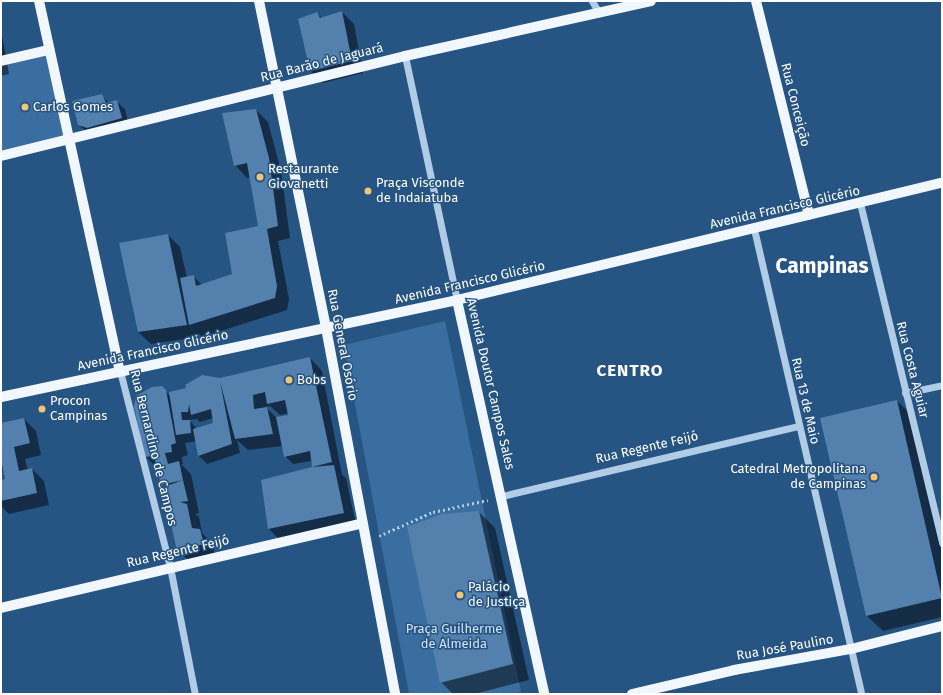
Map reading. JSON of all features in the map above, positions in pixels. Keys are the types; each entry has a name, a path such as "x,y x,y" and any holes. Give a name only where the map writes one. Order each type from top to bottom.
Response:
{"main road":[{"name":"Rua Bernardino de Campos","path":"39,1 48,50 70,139 120,371"},
{"name":"Rua General Osório","path":"259,1 326,328 395,694"},
{"name":"Rua Barão de Jaguará","path":"1,156 405,56 651,1"},
{"name":"Rua Conceição","path":"756,1 809,215"},
{"path":"1,62 48,50"},
{"name":"Avenida Francisco Glicério","path":"1,397 457,300 942,183"},
{"name":"Avenida Doutor Campos Sales","path":"457,300 502,496 544,694"},
{"name":"Rua Regente Feijó","path":"1,608 362,523"},
{"name":"Rua José Paulino","path":"632,694 734,670 851,649 942,626"}],"street":[{"path":"592,1 599,13"},
{"name":"Avenida Doutor Campos Sales","path":"405,56 457,300"},
{"name":"Rua Costa Aguiar","path":"860,203 942,543"},
{"name":"Rua 13 de Maio","path":"754,229 798,426 862,694"},
{"name":"Rua Bernardino de Campos","path":"120,371 170,567 195,694"},
{"path":"905,393 942,385"},
{"name":"Rua Regente Feijó","path":"502,496 798,426"}],"path":[{"path":"366,541 432,512 502,496"}],"green space":[{"path":"47,50 67,145 1,160 1,62"},
{"name":"Praça Guilherme de Almeida","path":"445,321 521,692 512,694 409,694 344,345"}],"building":[{"path":"342,11 352,61 310,71 298,19 317,12 320,18"},
{"path":"102,94 106,103 117,100 122,118 87,128 78,125 72,101"},
{"path":"256,109 269,158 278,226 267,229 277,286 275,298 189,325 180,278 194,275 196,286 232,274 225,233 258,226 247,163 234,166 222,113"},
{"path":"168,234 187,325 138,332 119,243"},
{"path":"310,357 332,462 312,467 310,451 284,457 276,417 288,415 285,400 267,404 265,392 253,395 254,409 267,407 273,434 235,439 220,381 232,444 198,456 193,429 213,423 211,409 191,415 189,404 188,412 181,412 182,420 190,420 191,433 176,435 169,392 186,388 185,385 202,375 220,378"},
{"path":"162,386 166,390 176,443 171,445 172,452 165,453 168,464 179,461 183,480 161,485 154,456 144,457 134,406 136,396 152,387"},
{"name":"Catedral Metropolitana de Campinas","path":"897,400 942,598 866,616 820,418"},
{"path":"24,418 30,443 14,447 19,471 32,468 37,493 1,501 1,480 5,479 1,460 1,423"},
{"path":"334,465 344,513 268,529 261,480 312,467"},
{"path":"183,480 188,501 180,502 187,504 192,528 200,529 204,544 177,551 167,506 169,505 166,506 161,488"},
{"name":"Palácio de Justiça","path":"479,511 513,664 440,683 407,527 442,514"}],"place":[{"name":"Carlos Gomes","path":"25,107"},
{"name":"Restaurante Giovanetti","path":"260,177"},
{"name":"Praça Visconde de Indaiatuba","path":"368,191"},
{"name":"Bobs","path":"289,380"},
{"name":"Procon Campinas","path":"42,409"},
{"name":"Catedral Metropolitana de Campinas","path":"874,477"},
{"name":"Palácio de Justiça","path":"460,595"}],"district":[{"name":"Campinas","path":"822,266"},
{"name":"CENTRO","path":"630,371"}]}
